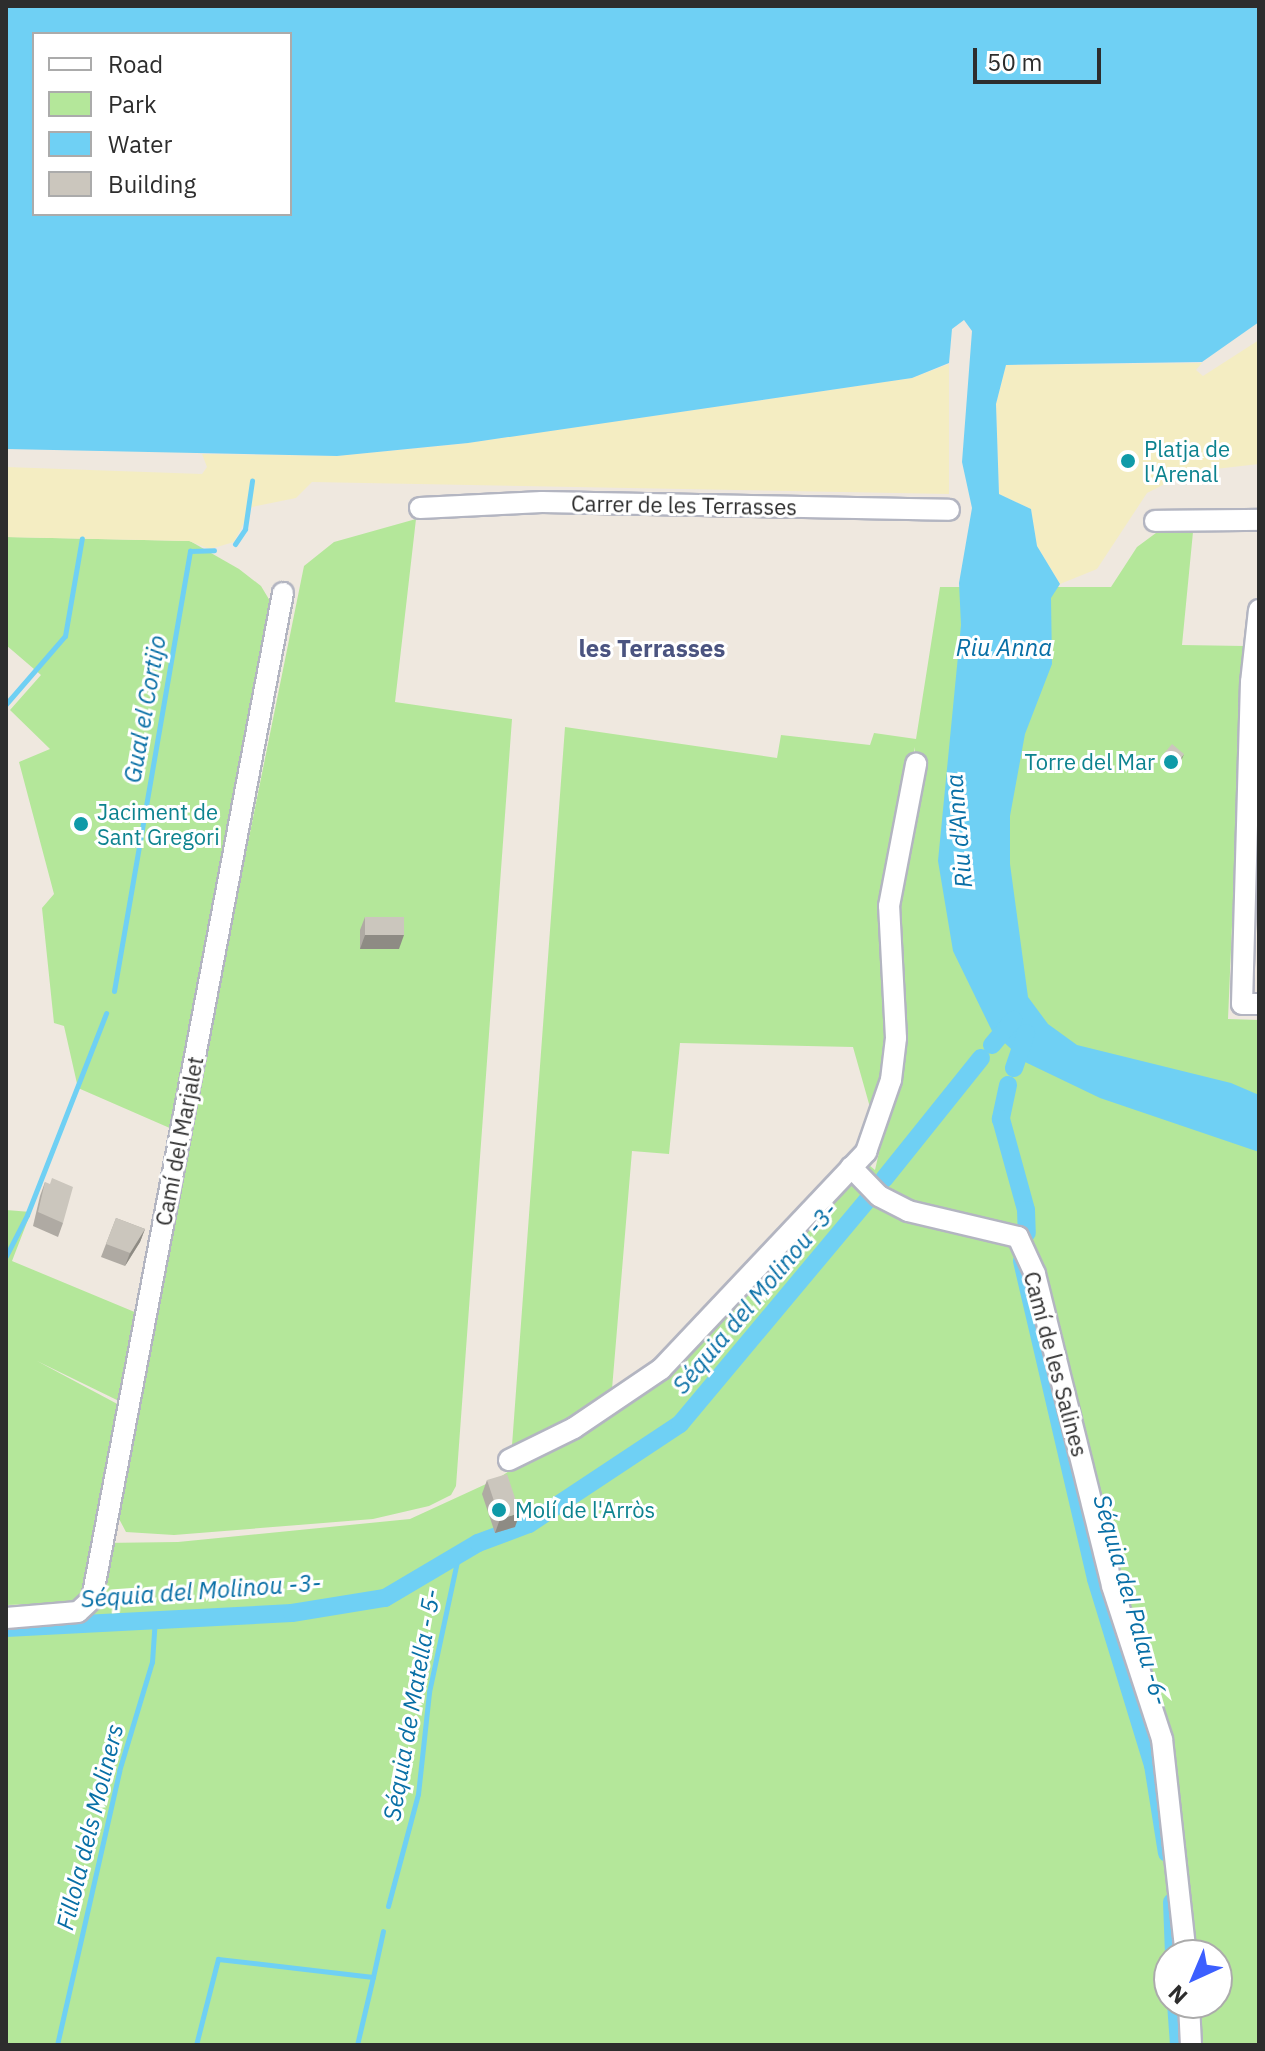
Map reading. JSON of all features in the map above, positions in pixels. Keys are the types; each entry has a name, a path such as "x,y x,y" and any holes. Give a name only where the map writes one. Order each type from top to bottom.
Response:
{"street":[{"name":"Carrer de les Terrasses","path":"420,508 542,502 949,510"},
{"path":"1155,521 1259,520"},
{"name":"Camí del Marjalet","path":"6,1618 78,1612 92,1599 283,593"},
{"path":"1250,1004 1259,610"},
{"path":"509,1460 574,1428 661,1369 870,1144 891,1080 896,1038 889,906 916,764"},
{"name":"Camí de les Salines","path":"851,1167 879,1196 908,1211 1018,1237 1035,1274 1112,1586 1162,1739 1184,1939"},
{"path":"1190,2019 1191,2045"}],"green space":[{"path":"416,519 395,702 512,719 456,1486 451,1495 429,1506 373,1519 174,1535 126,1532 117,1515 165,1252 304,566 334,542"},
{"path":"1160,530 1193,532 1182,645 1244,646 1228,1019 1259,1020 1259,2045 6,2045 6,1619 80,1615 96,1599 102,1543 178,1542 410,1519 497,1479 661,1371 863,1160 875,1170 896,1078 903,1014 898,882 912,810 915,747 883,891 893,1039 888,1075 873,1118 853,1047 680,1043 669,1154 632,1151 612,1389 511,1459 565,727 777,758 781,735 870,745 874,733 916,739 940,587 1111,587 1137,547"},
{"path":"6,537 190,541 239,569 261,586 273,606 172,1129 78,1088 64,1026 54,1023 42,908 54,894 19,762 50,749 10,710 41,675 6,645"},
{"path":"6,1210 31,1212 12,1261 137,1313 121,1402 37,1361 123,1407 85,1592 68,1603 6,1605"}],"sand":[{"name":"Platja de l'Arenal","path":"1259,340 1259,464 1189,472 1147,493 1097,569 1060,584 1037,546 1031,509 999,494 996,404 1006,365 1202,363 1196,370 1203,376"},
{"path":"949,364 949,494 312,482 296,498 252,507 234,542 210,549 189,541 6,537 6,467 202,474 207,467 202,454 337,456 461,444 912,378"}],"water":[{"path":"6,6 1259,6 1259,322 1202,362 1006,365 996,404 999,494 1031,509 1037,546 1060,584 1051,598 1052,664 1025,734 1010,816 1010,864 1028,997 1048,1024 1077,1045 1231,1083 1259,1095 1259,1152 1100,1098 1025,1062 992,1031 953,951 938,861 961,625 959,583 972,508 962,462 972,331 964,320 952,329 949,363 912,378 468,443 337,456 6,449"}],"building":[{"path":"1172,744 1184,754 1175,766 1162,756"},
{"path":"365,917 404,917 404,935 365,935"},
{"path":"52,1178 73,1187 63,1223 38,1212 45,1182 50,1184"},
{"path":"116,1218 145,1229 130,1253 106,1244"},
{"path":"507,1474 520,1513 500,1519 487,1480"}],"waterway":[{"path":"235,544 245,529 252,481"},
{"path":"6,704 65,636 82,538"},
{"name":"Gual el Cortijo","path":"114,991 190,551 214,550"},
{"name":"Gual el Cortijo","path":"6,1256 27,1215 106,1013"},
{"name":"Séquia del Molinou -3-","path":"992,1045 1013,1020"},
{"name":"Séquia del Palau -6-","path":"1014,1068 1026,1033"},
{"name":"Séquia del Molinou -3-","path":"884,1179 981,1058"},
{"name":"Séquia del Palau -6-","path":"1008,1085 1001,1119 1026,1210 1027,1233"},
{"name":"Séquia del Molinou -3-","path":"6,1628 292,1613 385,1598 478,1543 529,1524 680,1424 869,1198"},
{"name":"Séquia del Palau -6-","path":"1022,1261 1096,1579 1153,1765 1167,1853"},
{"name":"Séquia de Matella - 5-","path":"388,1906 418,1794 429,1692 458,1557"},
{"name":"Fillola dels Moliners","path":"57,2045 119,1771 152,1662 155,1618"},
{"name":"Séquia del Palau -6-","path":"1172,1902 1173,1939"},
{"name":"Séquia de Matella - 5-","path":"196,2045 218,1959 373,1977 383,1931"},
{"path":"357,2045 373,1977"},
{"name":"Séquia del Palau -6-","path":"1177,2019 1179,2045"}],"place":[{"name":"Platja de l'Arenal","path":"1128,461"},
{"name":"Torre del Mar","path":"1171,762"},
{"name":"Jaciment de Sant Gregori","path":"81,824"},
{"name":"Molí de l'Arròs","path":"499,1510"}],"district":[{"name":"les Terrasses","path":"652,649"}],"water label":[{"name":"Riu Anna","path":"1004,648"},
{"name":"Riu d'Anna","path":"959,831"}]}
